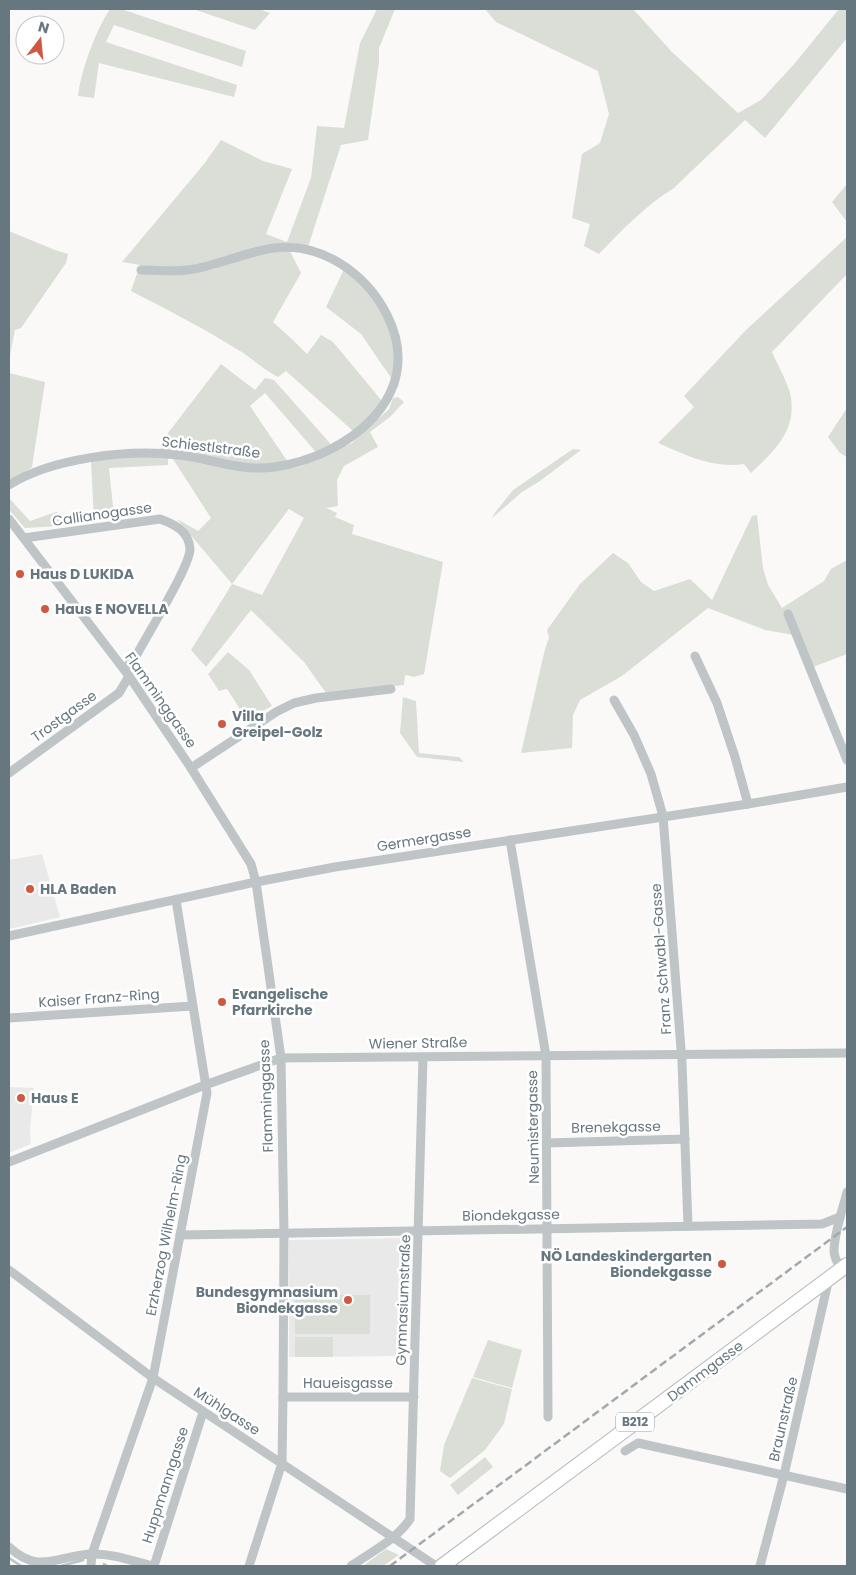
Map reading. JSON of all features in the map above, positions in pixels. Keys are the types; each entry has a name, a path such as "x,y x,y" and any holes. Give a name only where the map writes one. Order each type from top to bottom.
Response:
{"main road":[{"name":"Dammgasse","path":"442,1566 846,1266"}],"street":[{"name":"Schiestlstraße","path":"9,485 33,473 94,457 178,455 246,468 271,468 293,464 322,454 363,428 382,408 392,390 397,378 398,348 388,315 380,302 356,275 339,262 321,253 298,248 274,248 188,270 141,270"},
{"name":"Flamminggasse","path":"9,519 127,673 191,768 251,864 256,882 281,1058 284,1234 283,1398 282,1463 248,1566"},
{"name":"Callianogasse","path":"24,538 160,520 176,524 187,538 190,548 189,558"},
{"name":"Trostgasse","path":"9,773 119,693 134,658 189,558"},
{"path":"788,614 847,760"},
{"path":"695,656 717,703 736,756 748,804"},
{"path":"191,768 276,712 294,703 316,698 391,689"},
{"name":"Franz Schwabl-Gasse","path":"614,700 634,735 647,766 663,816 682,1054 688,1226"},
{"name":"Germergasse","path":"9,936 256,882 335,867 748,804 847,787"},
{"name":"Neumistergasse","path":"510,840 546,1056 548,1417"},
{"name":"Erzherzog Wilhelm-Ring","path":"91,1566 92,1554 153,1378 207,1093 176,900"},
{"name":"Kaiser Franz-Ring","path":"9,1018 192,1006"},
{"name":"Wiener Straße","path":"9,1162 206,1085 281,1058 847,1053"},
{"name":"Gymnasiumstraße","path":"351,1566 393,1537 410,1519 423,1057"},
{"name":"Brenekgasse","path":"547,1143 685,1139"},
{"path":"846,1266 837,1261 834,1251 847,1192"},
{"name":"Biondekgasse","path":"180,1235 822,1224 840,1217"},
{"name":"Mühlgasse","path":"9,1270 153,1378 436,1566"},
{"name":"Braunstraße","path":"760,1566 784,1475 829,1278"},
{"name":"Haueisgasse","path":"283,1398 414,1397"},
{"name":"Huppmanngasse","path":"153,1566 203,1412"},
{"path":"625,1451 638,1443 847,1489"},
{"path":"9,1547 16,1555 32,1564 44,1564 92,1554 113,1556 153,1566"}],"shaded area":[{"path":"110,9 124,9 246,51 242,67 114,25 106,42 237,85 234,97 99,63 94,98 78,96 82,74 90,51"},
{"path":"193,9 259,9 270,13 255,30"},
{"path":"377,9 395,9 379,48 379,62 368,140 341,145 308,247 285,246 291,253 301,273 273,322 307,354 321,335 333,342 382,401 374,412 353,431 286,371 278,377 213,335 131,291 140,265 122,262 204,164 221,140 263,161 292,169 266,234 287,242 311,178 317,126 344,128 360,43"},
{"path":"485,9 633,9 672,52 738,113 761,100 795,63 839,9 847,9 847,38 765,138 745,120 674,188 634,219 599,254 584,246 590,224 572,218 582,154 600,143 609,114 598,71 496,22"},
{"path":"847,184 847,222 832,202"},
{"path":"9,231 68,254 66,263 21,328 15,330 9,360"},
{"path":"847,237 847,274 772,352 788,387 792,410 786,431 775,449 751,473 744,464 721,465 711,463 658,443 694,407 684,396 746,330"},
{"path":"347,263 359,272 379,294 394,321 401,350 398,388 361,334 326,307"},
{"path":"221,364 255,390 265,378 274,380 336,450 352,443 389,409 393,398 398,397 404,402 390,417 370,432 378,447 344,466 337,480 338,506 326,508 337,513 335,517 354,525 352,534 443,562 424,674 414,677 405,675 404,685 326,693 304,662 251,610 206,667 191,650 232,584 177,519 198,531 211,518 173,459 160,450 168,433","holes":["265,393 320,457 302,466 292,468 250,406","289,509 304,518 262,595 232,584"]},
{"path":"9,373 45,382 32,467 9,483"},
{"path":"847,408 847,457 840,453 828,437"},
{"path":"573,449 581,450 522,492 492,518 513,490"},
{"path":"165,456 168,459 168,465 109,468 114,516 94,519 91,461"},
{"path":"9,498 30,521 56,512 74,519 59,526 25,528 9,510"},
{"path":"757,515 763,568 768,585 782,608 824,581 831,569 847,560 847,654 813,667 800,636 765,630 708,608 622,676 580,700 573,715 572,748 521,753 549,638 547,630 580,584 613,553 628,563 641,582 654,591 690,579 712,600 752,516"},
{"path":"228,652 249,670 272,706 247,720 227,689 219,691 208,674"},
{"path":"403,697 416,701 419,753 459,757 464,762 417,757 400,733"},
{"name":"HLA Baden","path":"42,854 60,917 9,929 9,860"},
{"path":"9,1087 34,1088 30,1130 31,1144 9,1153"},
{"name":"Bundesgymnasium Biondekgasse","path":"404,1238 409,1243 406,1356 289,1357 289,1240"},
{"path":"295,1295 370,1295 370,1334 295,1334"},
{"path":"295,1337 333,1337 333,1357 295,1357"},
{"path":"488,1340 522,1350 512,1388 473,1377"},
{"path":"472,1378 512,1389 504,1424 485,1450 450,1478 440,1471 444,1445"},
{"path":"485,1457 493,1467 458,1495 450,1485"},
{"path":"386,1549 399,1555 383,1566 363,1566"}],"waterway":[{"path":"9,1558 21,1566"},
{"path":"61,1566 83,1560"}],"railway":[{"path":"390,1566 847,1227"}],"place":[{"name":"Haus D LUKIDA","path":"20,574"},
{"name":"Haus E NOVELLA","path":"45,609"},
{"name":"Villa Greipel-Golz","path":"222,724"},
{"name":"HLA Baden","path":"30,889"},
{"name":"Evangelische Pfarrkirche","path":"222,1002"},
{"name":"Haus E","path":"21,1098"},
{"name":"NÖ Landeskindergarten Biondekgasse","path":"722,1264"},
{"name":"Bundesgymnasium Biondekgasse","path":"348,1300"}]}
